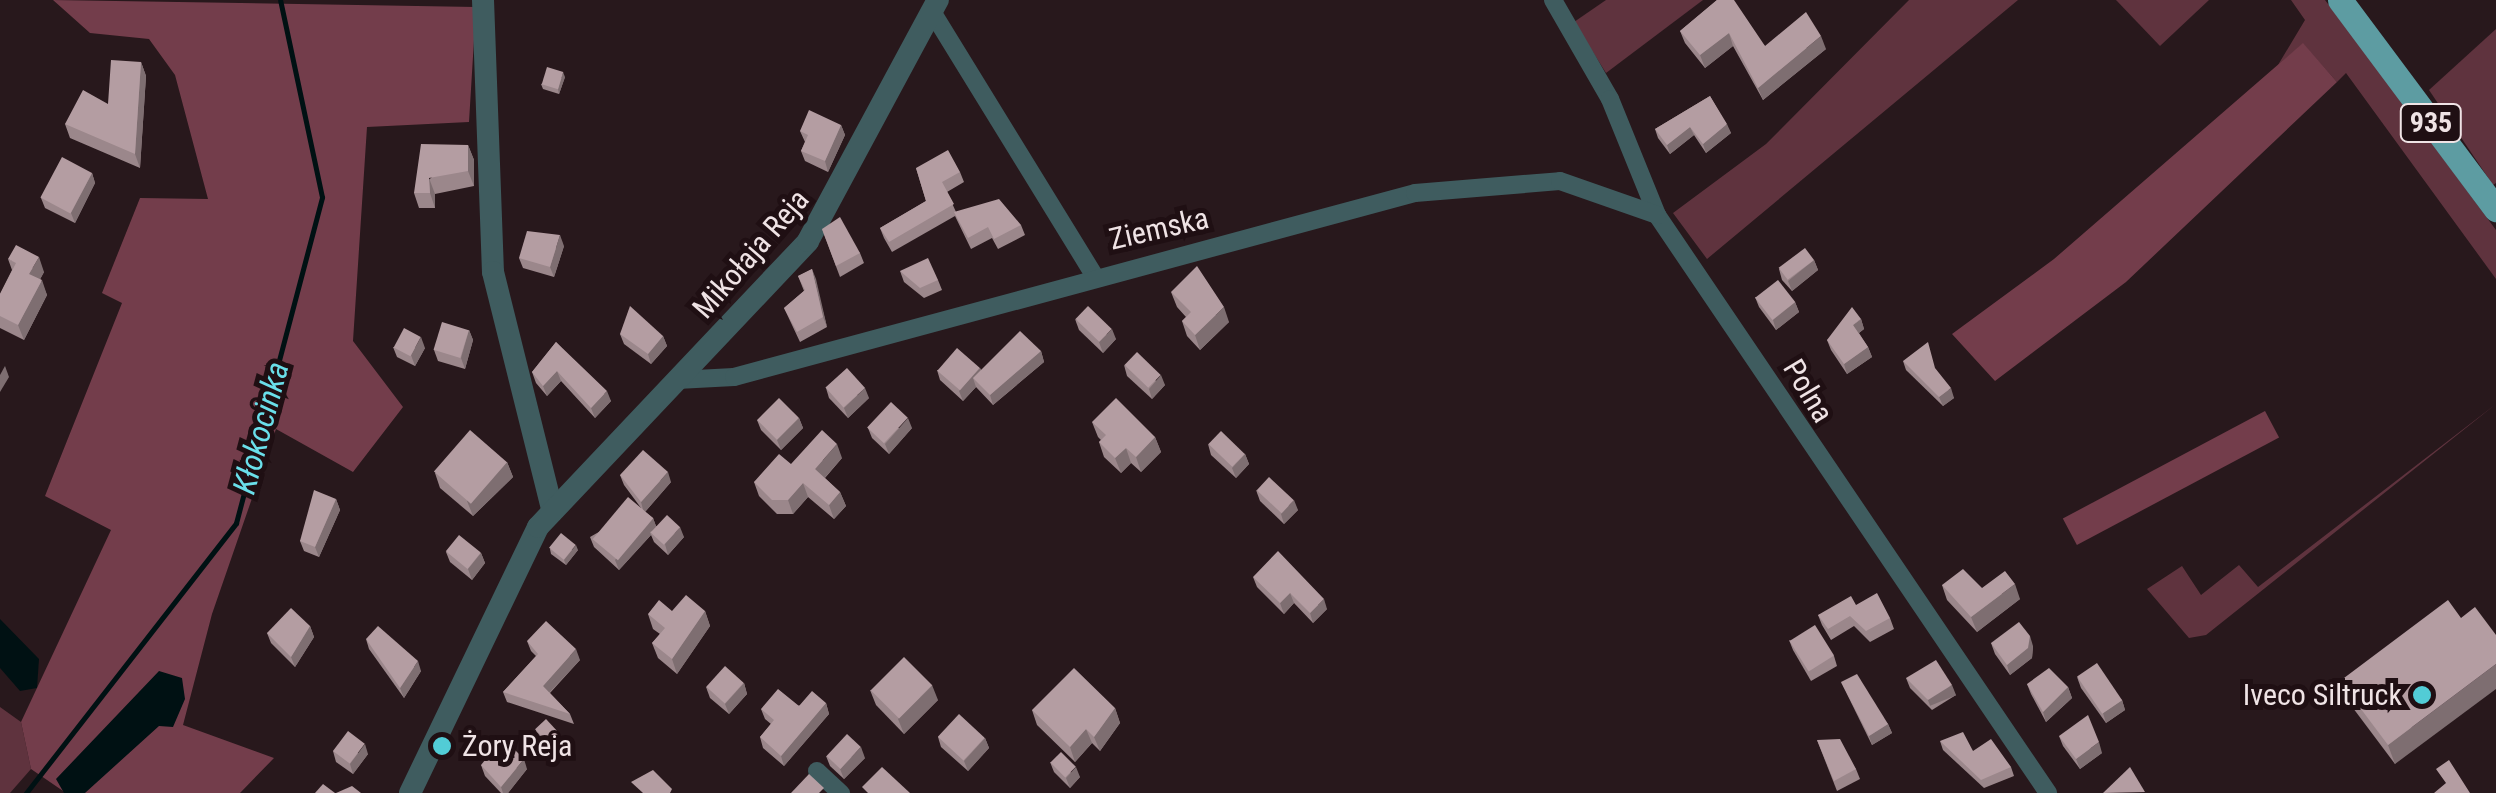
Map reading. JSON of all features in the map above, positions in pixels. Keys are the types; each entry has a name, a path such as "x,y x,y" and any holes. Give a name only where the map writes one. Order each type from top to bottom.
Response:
{"main road":[{"name":"935","path":"2340,0 2496,209"}],"street":[{"path":"483,0 493,272 552,508"},
{"name":"Polna","path":"1553,0 1610,99 1656,215 2048,793"},
{"path":"929,3 1093,272"},
{"name":"Mikołaja Reja","path":"410,793 489,616 552,508 677,380 836,202 929,3"},
{"name":"Ziemska","path":"677,380 734,377 1093,272 1498,179 1560,181 1656,215"},
{"path":"817,771 841,793"}],"shaded area":[{"path":"53,0 476,7 469,122 367,127 353,341 403,407 353,472 276,429 212,614 183,725 274,758 240,793 66,793 31,769 21,722 111,530 45,496 122,303 102,293 140,198 208,199 175,75 149,39 90,33"},
{"path":"1606,0 1703,0 1606,73 1574,22"},
{"path":"1909,0 2018,0 1707,259 1673,213 1766,144"},
{"path":"2116,0 2209,0 2160,46"},
{"path":"2291,0 2325,0 2496,230 2496,279 2346,73 2337,82 2303,44 2278,65 2305,20"},
{"path":"2496,29 2496,183 2493,185 2429,90"},
{"path":"2303,43 2337,82 2126,282 1995,381 1952,334 2054,259"},
{"path":"2496,404 2206,635 2189,638 2147,589 2182,566 2201,595 2239,565 2258,587"},
{"path":"2265,411 2279,437 2077,545 2063,519"},
{"path":"0,619 39,659 37,688 20,691 0,668"},
{"path":"159,671 182,678 185,699 173,727 159,726 85,793 64,793 56,779"},
{"path":"0,707 21,722 31,769 10,793 0,793"}],"building":[{"path":"1717,0 1734,0 1765,46 1806,12 1821,36 1758,88 1729,33 1700,55 1680,31"},
{"path":"111,60 141,62 135,154 65,124 83,90 108,104"},
{"path":"547,67 563,72 558,89 542,84"},
{"path":"1710,96 1727,124 1703,144 1690,127 1667,145 1655,129"},
{"path":"809,110 841,125 825,161 801,151 808,135 800,131"},
{"path":"421,144 468,145 468,171 429,178 430,193 414,193"},
{"path":"948,150 960,172 942,182 954,204 889,242 880,228 926,201 916,168"},
{"path":"62,157 92,173 70,214 40,198"},
{"path":"999,199 1021,225 994,239 988,227 968,238 954,212"},
{"path":"840,217 860,253 836,266 822,229"},
{"path":"527,231 560,235 550,267 519,258"},
{"path":"16,245 39,257 29,274 42,280 18,325 0,316 0,294 16,263 8,259"},
{"path":"1805,248 1814,260 1788,280 1779,268"},
{"path":"928,258 938,280 920,288 900,271"},
{"path":"1197,266 1224,307 1195,335 1182,321 1191,312 1171,292"},
{"path":"812,269 823,317 797,332 784,308 805,290 798,276"},
{"path":"1778,280 1795,302 1772,320 1755,298"},
{"path":"630,306 663,336 648,354 620,334"},
{"path":"1088,306 1112,329 1099,342 1075,319"},
{"path":"1852,307 1861,319 1853,325 1868,347 1844,364 1827,340"},
{"path":"442,322 469,330 460,358 434,350"},
{"path":"404,328 421,337 410,356 394,347"},
{"path":"1020,331 1041,351 990,395 973,378"},
{"path":"556,342 607,391 591,408 557,371 543,386 532,372"},
{"path":"1928,342 1935,368 1951,388 1939,397 1903,361"},
{"path":"957,348 980,368 960,390 937,371"},
{"path":"1137,352 1161,375 1148,388 1124,365"},
{"path":"847,368 865,388 844,407 825,387"},
{"path":"779,398 799,418 777,440 757,420"},
{"path":"1116,398 1155,437 1136,457 1126,448 1115,458 1099,442 1106,435 1092,422"},
{"path":"891,402 908,418 884,443 867,428"},
{"path":"470,430 507,462 471,504 434,472"},
{"path":"822,430 837,444 815,469 840,492 829,505 803,483 788,500 772,500 754,482 779,454 791,464"},
{"path":"1221,431 1245,454 1232,467 1208,444"},
{"path":"643,450 668,472 641,502 620,475"},
{"path":"1269,477 1294,500 1282,513 1257,490"},
{"path":"314,490 336,499 315,547 300,541"},
{"path":"628,497 653,518 618,560 593,539"},
{"path":"667,515 680,527 664,545 651,533"},
{"path":"561,533 576,545 564,560 549,548"},
{"path":"459,535 481,553 468,569 446,551"},
{"path":"1278,551 1324,599 1310,613 1290,593 1280,603 1253,577"},
{"path":"1963,569 1982,588 2005,571 2015,584 1971,617 1942,585"},
{"path":"1877,593 1890,618 1866,631 1850,616 1828,629 1818,615 1851,596 1856,605"},
{"path":"686,595 705,611 672,659 652,643 665,628 648,614 659,600 672,611"},
{"name":"Iveco Siltruck","path":"2448,600 2461,618 2475,607 2496,635 2496,664 2388,745 2340,681"},
{"path":"291,608 310,626 291,657 267,633"},
{"path":"546,621 576,649 543,686 570,714 503,692 538,654 527,641"},
{"path":"2019,622 2030,636 2028,648 2007,665 1991,643"},
{"path":"1815,625 1834,656 1809,671 1790,641"},
{"path":"378,626 418,661 400,688 366,639"},
{"path":"904,657 932,685 899,719 871,690"},
{"path":"1936,660 1952,685 1928,700 1906,678"},
{"path":"2097,663 2122,700 2102,714 2077,676"},
{"path":"725,666 744,683 725,704 706,687"},
{"path":"1074,668 1115,708 1094,737 1086,729 1070,747 1032,710"},
{"path":"2049,668 2068,687 2043,712 2027,684"},
{"path":"1857,674 1888,724 1869,736 1841,682"},
{"path":"778,689 799,706 812,691 826,703 781,756 760,737 774,720 761,709"},
{"path":"959,714 985,738 963,761 938,737"},
{"path":"2088,715 2099,742 2076,759 2059,736"},
{"path":"546,719 558,732 547,742 535,729"},
{"path":"348,731 365,744 350,764 333,751"},
{"path":"1963,732 1973,751 1991,739 2011,767 1981,780 1940,741"},
{"path":"847,734 861,747 840,769 827,756"},
{"path":"503,738 524,759 501,787 481,765"},
{"path":"1840,739 1856,769 1834,781 1817,740"},
{"path":"1061,752 1076,767 1065,777 1050,763"},
{"path":"2449,760 2470,793 2434,793 2446,783 2436,769"},
{"path":"882,767 910,793 868,793 862,787"},
{"path":"2130,767 2145,792 2103,793"},
{"path":"653,770 672,789 670,793 643,793 631,782"},
{"path":"809,774 824,788 819,793 791,793"},
{"path":"323,784 335,793 315,793"},
{"path":"352,786 361,793 336,793"}],"waterway":[{"name":"Kłokocinka","path":"26,793 236,523 322,197 280,0"}],"place":[{"name":"Iveco Siltruck","path":"2422,695"},
{"name":"Żory Reja","path":"442,746"}]}
